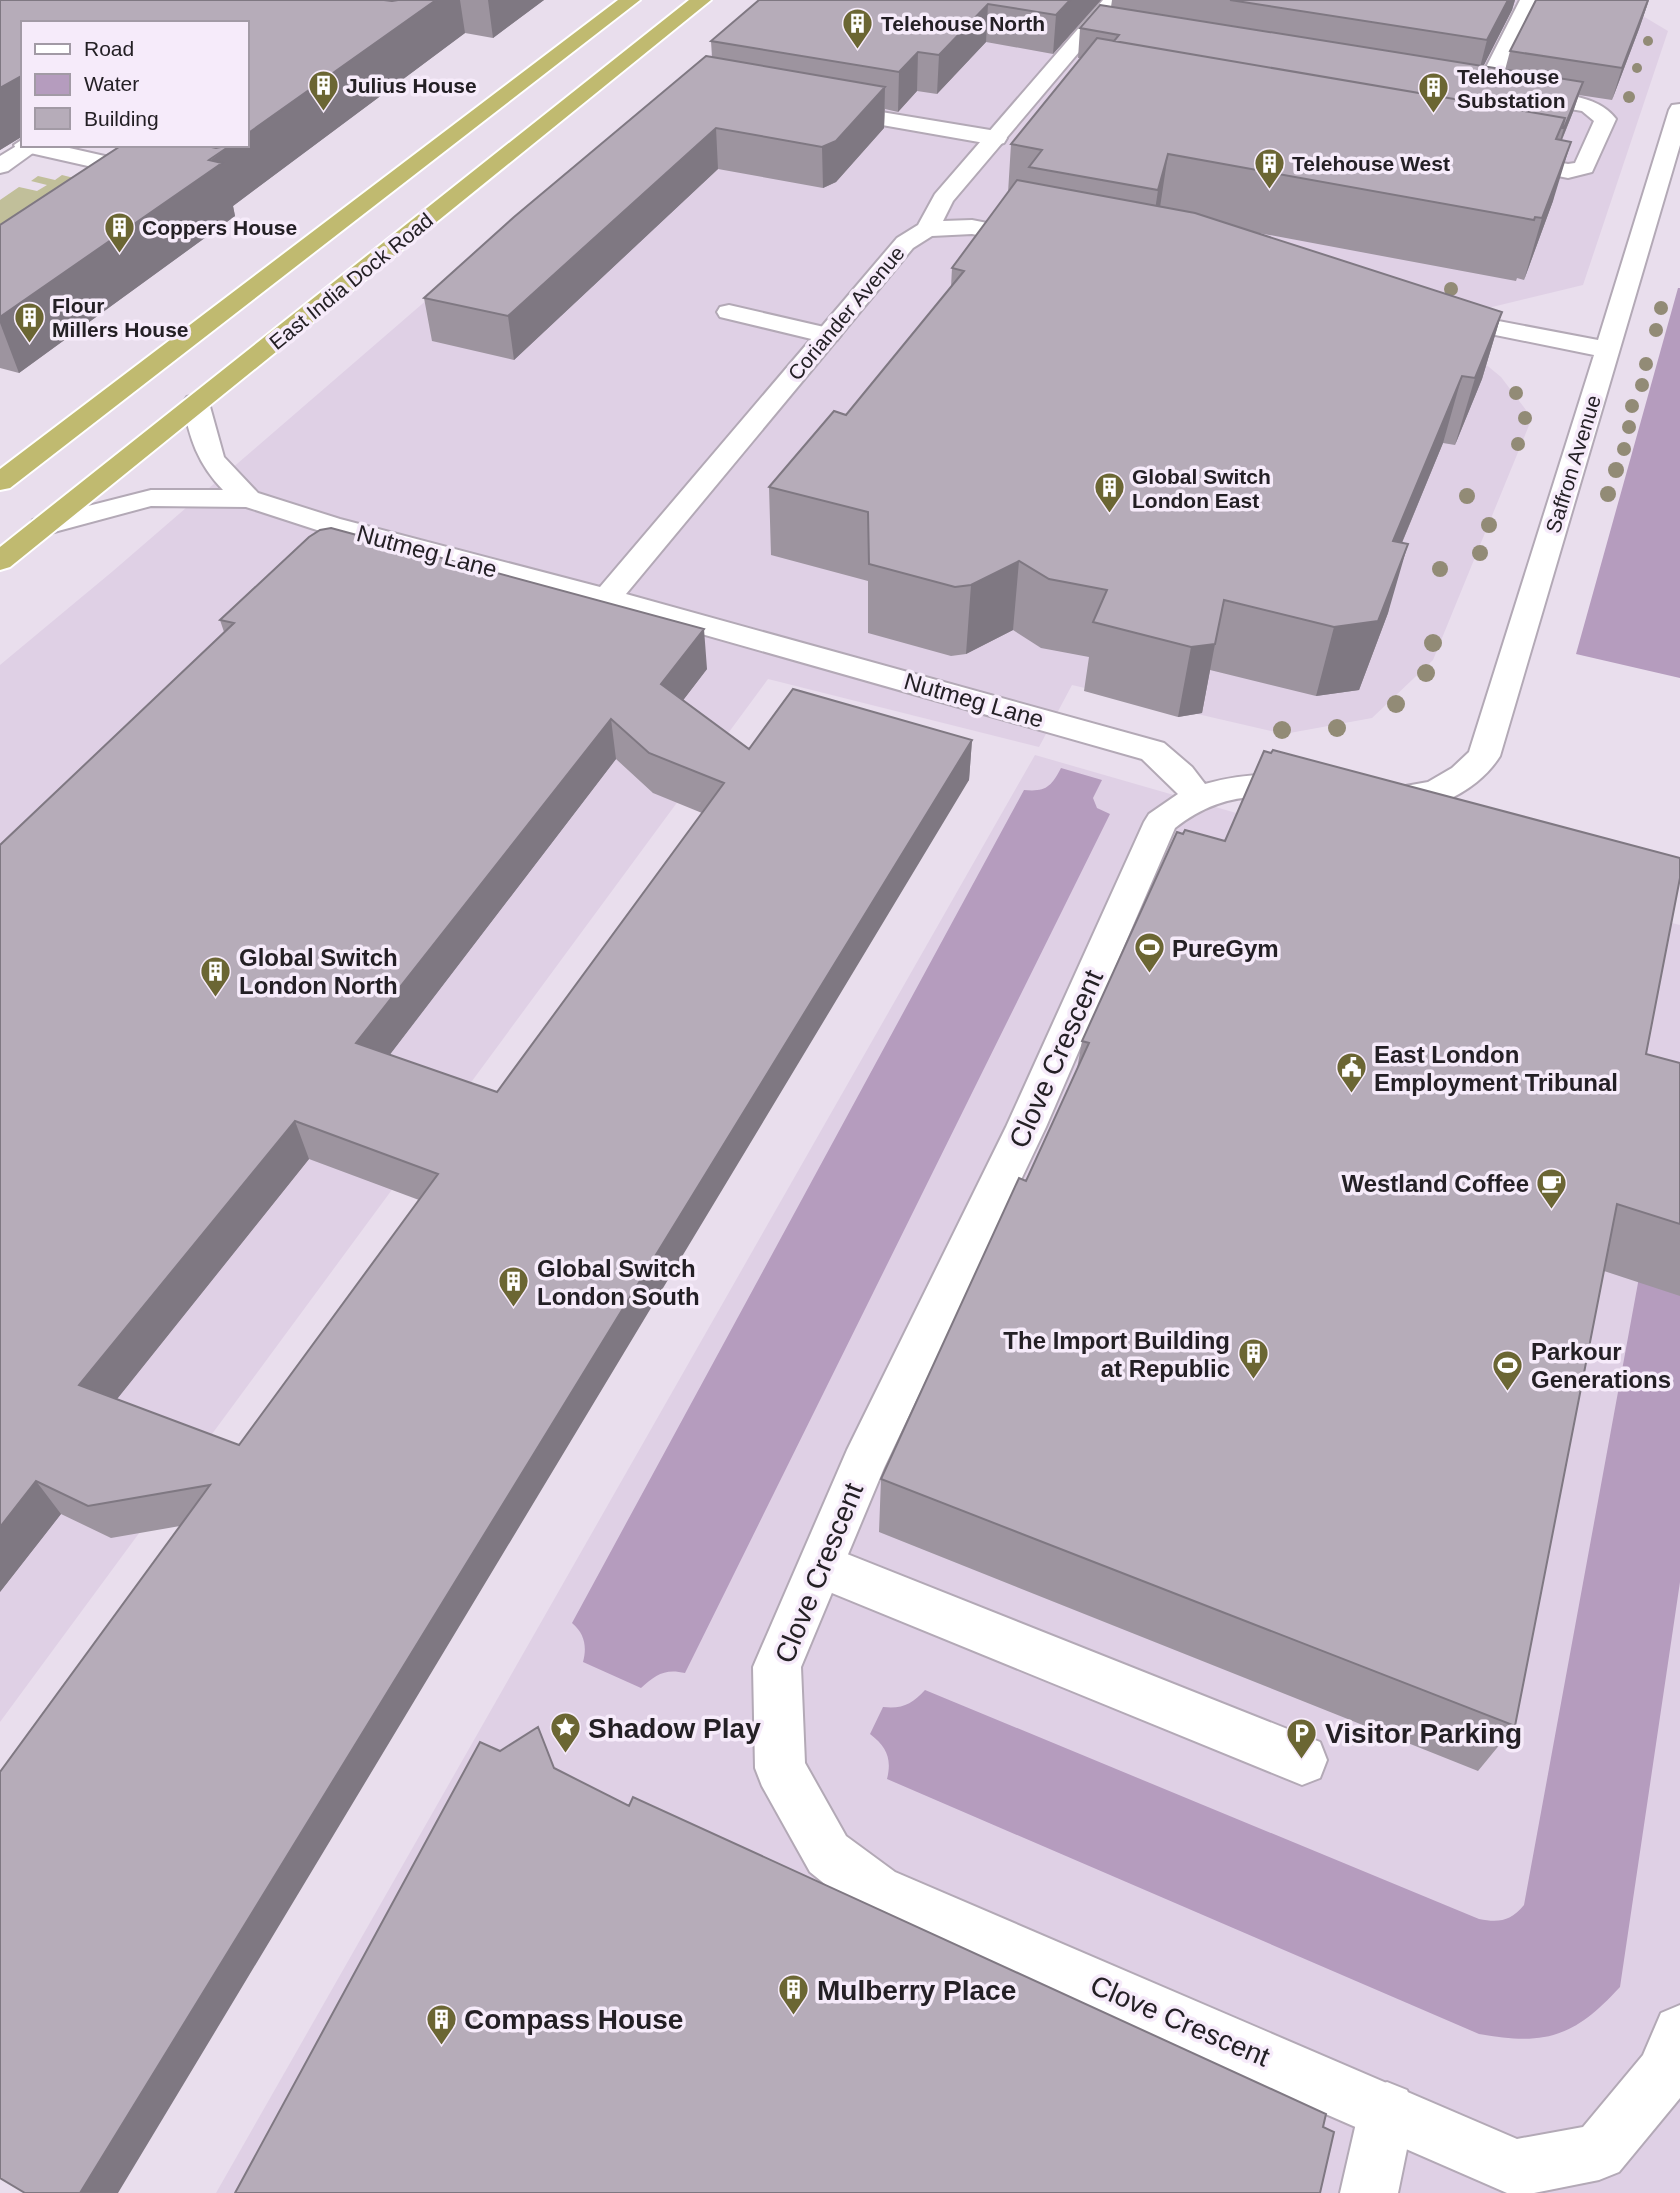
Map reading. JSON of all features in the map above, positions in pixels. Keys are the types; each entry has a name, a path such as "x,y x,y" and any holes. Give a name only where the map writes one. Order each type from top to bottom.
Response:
{"highway":[{"path":"0,482 630,0"},
{"name":"East India Dock Road","path":"0,561 701,0"}],"street":[{"name":"Coriander Avenue","path":"607,598 905,243 928,229 943,199 996,138 1056,80 1091,25 1113,0"},
{"path":"1486,156 1568,171 1584,167 1605,119 1588,106 1478,88 1530,0"},
{"path":"1091,25 1118,30"},
{"path":"809,106 996,138"},
{"name":"Saffron Avenue","path":"1197,796 1220,789 1293,787 1342,796 1447,803 1484,756 1680,110"},
{"path":"0,140 21,144"},
{"path":"0,166 25,147"},
{"path":"37,147 176,179"},
{"path":"928,229 972,227 1054,243"},
{"path":"729,312 828,335"},
{"path":"1421,313 1608,351"},
{"name":"Nutmeg Lane","path":"196,403 204,443 211,461 248,499"},
{"name":"Nutmeg Lane","path":"43,526 151,498 248,499 330,525 607,598 1153,751 1180,775 1197,796"},
{"path":"306,550 330,525"},
{"name":"Clove Crescent","path":"1197,796 1175,809 1161,822 1026,1128 863,1464 777,1667 780,1768 828,1854 876,1891 1387,2109 1516,2168 1599,2152 1664,2074 1680,2032"},
{"path":"822,1566 1302,1760"},
{"path":"1369,2193 1387,2109"}],"shaded area":[{"path":"774,0 1616,0 1668,31 1583,285 1488,308 1472,353 1501,377 1532,418 1433,660 1372,718 1284,734 1072,685 1039,747 768,679 0,1722 0,665 113,571"},
{"path":"62,175 74,178 0,239 0,200 19,187 37,191 47,185 31,181 38,176 55,180"},
{"path":"1035,755 1257,819 1680,925 1680,2193 216,2193"}],"water":[{"path":"1680,288 1680,678 1576,654"},
{"path":"1061,768 1102,780 1093,798 1097,808 1110,814 685,1673 672,1671 661,1674 641,1688 583,1662 584,1641 572,1623 1024,790 1047,787"},
{"path":"1677,1070 1680,1071 1680,1582 1620,1987 1603,2004 1573,2027 1541,2038 1523,2039 1479,2034 887,1779 887,1754 870,1734 883,1707 907,1704 925,1690 1479,1919 1504,1920 1519,1910 1524,1905"}],"building":[{"path":"0,0 436,0 248,133 248,21 21,21 21,76 0,88"},
{"path":"759,0 1070,0 1056,15 988,4 939,55 918,52 899,72 711,41"},
{"path":"1230,0 1508,0 1487,40"},
{"path":"1536,0 1648,0 1622,68 1510,51"},
{"path":"1100,5 1583,82 1562,128 1565,118 1114,41 1119,35 1080,28"},
{"path":"1097,38 1565,118 1556,139 1571,142 1542,218 1535,217 1534,220 1168,154 1158,190 1029,167 1042,150 1011,144"},
{"path":"706,56 885,87 836,141 822,147 716,128 508,316 424,298 514,217"},
{"path":"119,147 228,147 209,160 222,163 0,317 0,225"},
{"name":"Global Switch London East","path":"1017,180 1195,213 1502,312 1475,378 1462,376 1393,541 1408,544 1378,621 1334,627 1224,600 1215,644 1191,647 1093,622 1107,590 1049,579 1019,561 971,585 955,587 869,564 868,512 769,487 834,411 846,415 964,271 952,268"},
{"path":"331,528 704,629 661,684 749,749 793,689 972,740 80,2193 25,2193 0,2178 0,1772 210,1485 88,1506 36,1481 0,1527 0,845 234,623 220,620 309,537 320,530","holes":["611,719 649,753 724,783 497,1092 356,1043","295,1121 438,1174 239,1445 79,1385"]},
{"name":"The Import Building at Republic","path":"1273,750 1680,858 1680,878 1646,1054 1680,1063 1680,1224 1617,1204 1515,1726 881,1479 1019,1178 1026,1181 1089,1043 1082,1041 1177,832 1183,834 1185,830 1225,841 1264,751 1271,753"},
{"name":"Mulberry Place","path":"538,1727 554,1768 629,1806 633,1797 1326,2114 1323,2127 1334,2132 1320,2193 235,2193 480,1742 500,1751"}],"place":[{"name":"Telehouse North","path":"858,50"},
{"name":"Julius House","path":"323,112"},
{"name":"Telehouse Substation","path":"1434,115"},
{"name":"Telehouse West","path":"1269,190"},
{"name":"Coppers House","path":"119,254"},
{"name":"Flour Millers House","path":"29,344"},
{"name":"Global Switch London East","path":"1109,515"},
{"name":"PureGym","path":"1149,975"},
{"name":"Global Switch London North","path":"216,998"},
{"name":"East London Employment Tribunal","path":"1351,1095"},
{"name":"Westland Coffee","path":"1552,1210"},
{"name":"Global Switch London South","path":"514,1309"},
{"name":"The Import Building at Republic","path":"1253,1381"},
{"name":"Parkour Generations","path":"1508,1392"},
{"name":"Shadow Play","path":"565,1755"},
{"name":"Visitor Parking","path":"1302,1760"},
{"name":"Mulberry Place","path":"794,2017"},
{"name":"Compass House","path":"441,2046"}]}
